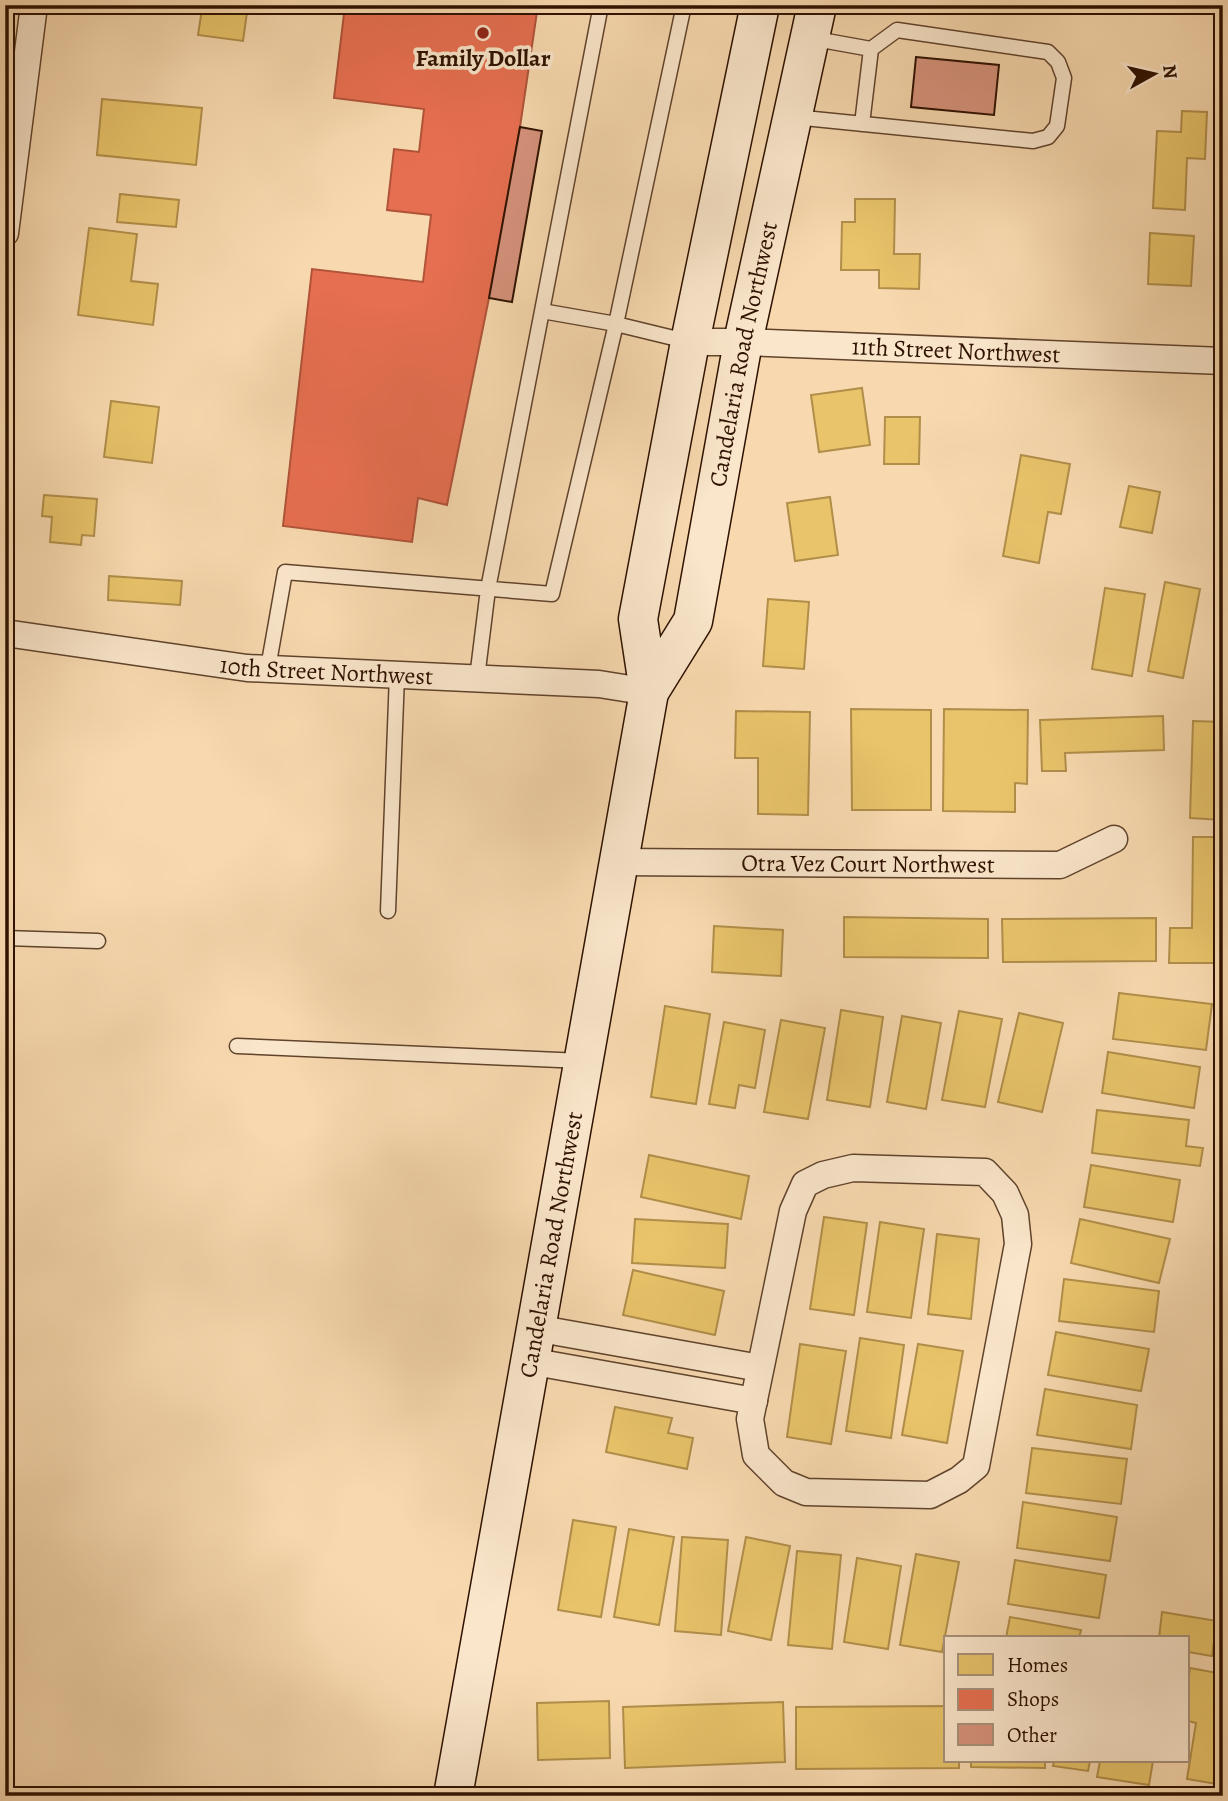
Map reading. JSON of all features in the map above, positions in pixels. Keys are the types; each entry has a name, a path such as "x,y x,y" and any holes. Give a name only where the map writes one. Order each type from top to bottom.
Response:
{"main road":[{"name":"Candelaria Road Northwest","path":"453,1796 649,692 638,619 690,342 760,5"},
{"name":"Candelaria Road Northwest","path":"649,692 693,621 743,342 813,22"}],"street":[{"path":"5,233 34,5"},
{"name":"11th Street Northwest","path":"690,342 1223,361"},
{"name":"10th Street Northwest","path":"5,633 247,667 599,684 649,692"},
{"name":"Otra Vez Court Northwest","path":"618,862 1059,865 1114,839"},
{"path":"853,1168 985,1172 1005,1193 1015,1214 1018,1244 976,1466 959,1480 930,1495 806,1492 783,1483 757,1455 750,1419 754,1401 793,1211 805,1184 822,1175 853,1168"},
{"path":"532,1345 760,1368"},
{"path":"532,1345 754,1401"}],"lane":[{"path":"477,678 488,589 601,5"},
{"path":"268,668 285,572 552,594 616,324 684,5"},
{"path":"813,22 871,49"},
{"path":"793,117 862,124 1033,141 1048,137 1057,125 1064,78 1058,62 1048,52 897,30 871,49 862,124"},
{"path":"542,311 616,324 690,342"},
{"path":"388,911 397,675"},
{"path":"5,938 98,940"},
{"path":"237,1046 582,1061"}],"building: Homes":[{"path":"172,5 248,5 243,41 198,35 202,9"},
{"path":"102,99 202,108 196,165 97,155"},
{"path":"1182,111 1207,112 1205,159 1187,158 1185,210 1153,208 1157,131 1181,132"},
{"path":"120,194 179,200 176,227 117,222"},
{"path":"855,199 895,199 894,254 920,254 919,289 879,288 879,270 841,270 842,222 855,222"},
{"path":"89,228 137,234 131,281 158,284 153,325 78,315"},
{"path":"1150,233 1194,236 1191,286 1148,284"},
{"path":"1220,237 1223,237 1223,289 1214,288"},
{"path":"862,388 870,445 819,452 811,395"},
{"path":"111,401 159,407 152,463 104,457"},
{"path":"885,417 920,417 919,464 884,464"},
{"path":"1021,455 1070,464 1061,514 1048,512 1039,563 1003,556"},
{"path":"1129,486 1160,492 1152,533 1120,527"},
{"path":"44,495 97,499 94,536 82,535 81,545 50,542 52,517 42,516"},
{"path":"830,497 838,555 795,561 787,503"},
{"path":"109,576 182,581 180,605 108,600"},
{"path":"1165,582 1200,589 1183,678 1148,671"},
{"path":"1105,588 1145,594 1132,676 1092,669"},
{"path":"768,599 809,602 804,669 763,666"},
{"path":"851,709 931,710 931,810 852,810"},
{"path":"944,709 1028,710 1027,784 1015,783 1015,812 943,811"},
{"path":"736,711 810,712 808,815 758,814 758,758 735,758"},
{"path":"1163,716 1164,750 1065,753 1066,771 1042,771 1040,720"},
{"path":"1193,721 1223,722 1223,820 1190,818"},
{"path":"1193,837 1223,837 1223,963 1169,963 1170,928 1192,928"},
{"path":"844,917 988,919 988,958 844,957"},
{"path":"1156,918 1156,961 1003,962 1002,919"},
{"path":"714,926 783,930 781,976 712,972"},
{"path":"1119,993 1212,1004 1206,1050 1113,1039"},
{"path":"665,1006 710,1014 696,1104 651,1097"},
{"path":"841,1010 883,1017 870,1107 827,1100"},
{"path":"959,1011 1002,1019 985,1107 942,1100"},
{"path":"1019,1013 1063,1023 1042,1112 998,1102"},
{"path":"902,1016 941,1023 926,1109 887,1102"},
{"path":"781,1020 825,1028 808,1119 764,1112"},
{"path":"724,1022 765,1030 755,1088 739,1085 735,1108 709,1104"},
{"path":"1108,1052 1200,1067 1194,1108 1102,1093"},
{"path":"1097,1110 1189,1120 1186,1146 1203,1148 1200,1166 1092,1153"},
{"path":"649,1155 749,1176 741,1219 641,1197"},
{"path":"1091,1165 1180,1180 1173,1222 1084,1207"},
{"path":"824,1217 867,1223 854,1315 810,1309"},
{"path":"635,1219 728,1224 725,1268 632,1263"},
{"path":"1080,1219 1170,1239 1159,1283 1071,1263"},
{"path":"880,1222 924,1229 911,1318 867,1312"},
{"path":"937,1234 979,1239 971,1319 928,1314"},
{"path":"633,1270 724,1291 715,1335 623,1315"},
{"path":"1064,1279 1159,1291 1154,1332 1059,1321"},
{"path":"1056,1332 1149,1349 1141,1391 1048,1375"},
{"path":"860,1338 904,1345 891,1438 846,1431"},
{"path":"800,1344 846,1351 831,1444 787,1437"},
{"path":"918,1344 963,1351 947,1443 902,1435"},
{"path":"1045,1389 1137,1405 1131,1449 1037,1435"},
{"path":"615,1407 672,1418 668,1433 693,1438 687,1469 606,1452"},
{"path":"1032,1448 1127,1459 1121,1504 1026,1493"},
{"path":"1023,1502 1117,1517 1110,1561 1017,1548"},
{"path":"573,1520 616,1527 601,1617 558,1610"},
{"path":"629,1529 674,1537 659,1625 614,1617"},
{"path":"682,1537 728,1540 721,1635 675,1631"},
{"path":"746,1537 790,1546 771,1640 728,1631"},
{"path":"797,1551 841,1555 832,1649 788,1645"},
{"path":"916,1554 959,1562 942,1652 900,1645"},
{"path":"857,1558 901,1566 888,1649 844,1642"},
{"path":"1015,1560 1106,1575 1099,1618 1008,1604"},
{"path":"1162,1612 1217,1621 1212,1656 1190,1652 1190,1636 1159,1636"},
{"path":"1010,1617 1081,1630 1080,1636 1006,1636"},
{"path":"1190,1668 1223,1674 1223,1785 1187,1779 1196,1723 1190,1722"},
{"path":"609,1701 610,1758 538,1760 537,1703"},
{"path":"783,1702 785,1762 625,1768 623,1707"},
{"path":"944,1706 944,1762 959,1762 959,1768 796,1769 796,1707"},
{"path":"971,1762 1045,1762 1045,1768 971,1767"},
{"path":"1054,1762 1090,1762 1088,1771 1053,1766"},
{"path":"1100,1762 1153,1762 1149,1785 1097,1777"}],"building: Shops":[{"path":"345,5 538,5 520,127 489,298 447,505 418,498 412,542 283,526 312,269 423,282 431,215 387,210 394,149 419,152 424,109 334,98"}],"building: Other":[{"path":"916,57 999,65 994,115 911,107"},
{"path":"520,127 542,131 512,302 489,298"}],"place":[{"name":"Family Dollar","path":"483,33"}]}
